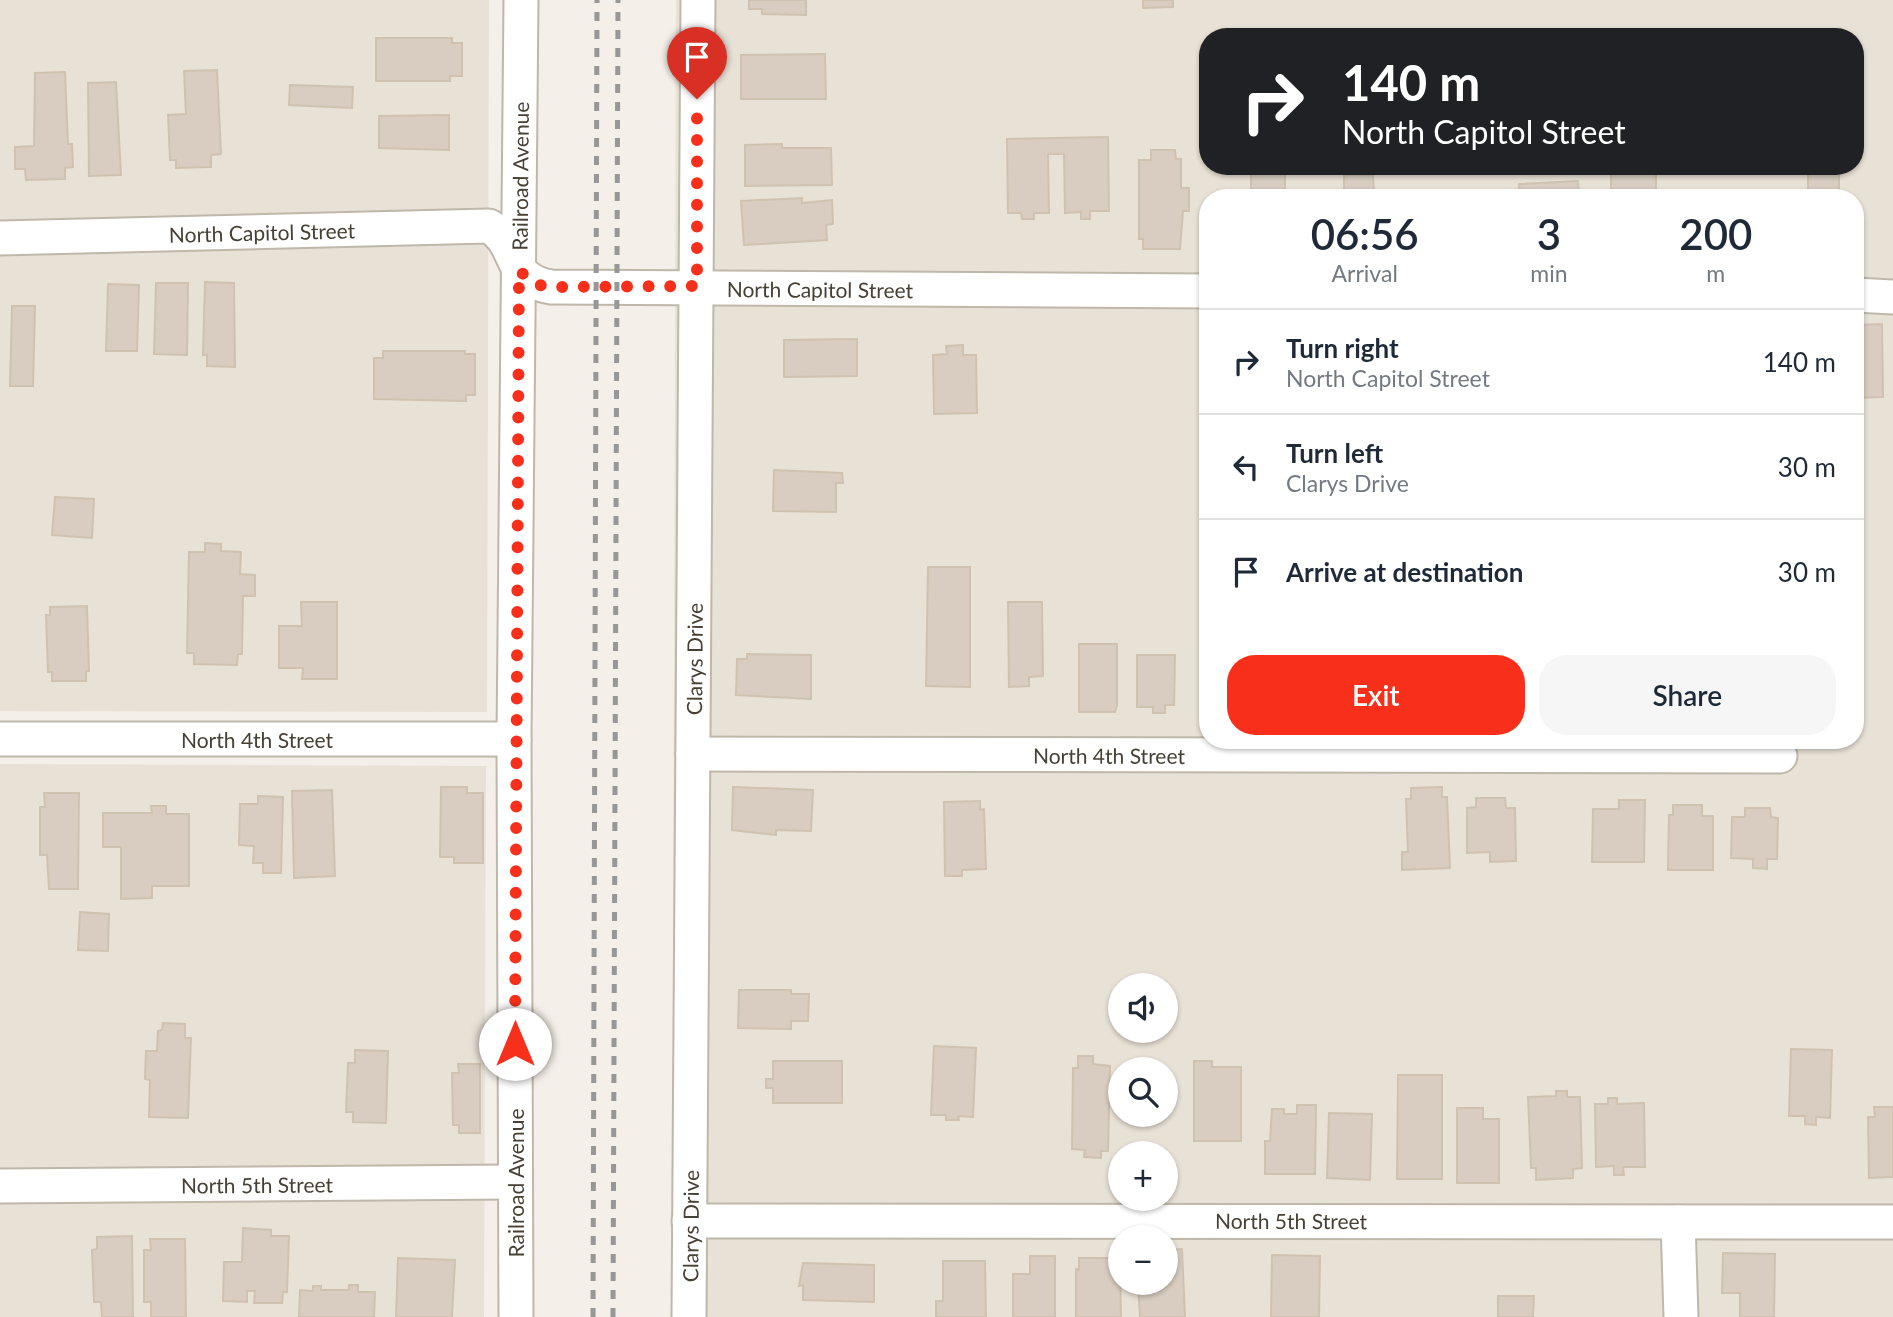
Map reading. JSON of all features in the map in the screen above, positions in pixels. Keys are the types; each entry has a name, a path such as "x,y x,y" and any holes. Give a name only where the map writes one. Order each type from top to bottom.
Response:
{"street":[{"name":"Railroad Avenue","path":"516,1317 514,739 521,0"},
{"name":"Clarys Drive","path":"689,1317 698,0"},
{"name":"North Capitol Street","path":"0,238 489,226 501,233 519,271 539,285 551,287 1199,291"},
{"path":"1864,295 1893,297"},
{"name":"North 4th Street","path":"0,739 514,739"},
{"name":"North 4th Street","path":"692,754 1780,756"},
{"name":"North 5th Street","path":"0,1186 515,1182"},
{"name":"North 5th Street","path":"689,1221 1170,1218 1893,1222"},
{"path":"1678,1222 1681,1317"}],"shaded area":[{"path":"0,0 489,0 487,712 0,711"},
{"path":"676,0 1893,0 1893,1317 672,1317"},
{"path":"0,764 486,766 484,1317 0,1317"}],"building":[{"path":"749,0 806,0 806,15 762,14 762,9 749,9"},
{"path":"1143,0 1173,0 1173,7 1143,8"},
{"path":"376,38 452,38 452,43 462,43 462,76 450,76 450,81 376,81"},
{"path":"825,54 826,99 741,99 741,55"},
{"path":"217,70 221,154 211,155 211,167 176,168 176,160 170,160 168,115 186,114 184,71"},
{"path":"65,72 68,144 72,144 73,167 65,168 65,179 26,180 25,169 15,169 15,147 34,146 35,73"},
{"path":"116,82 121,175 89,176 88,83"},
{"path":"290,85 353,87 352,108 289,105"},
{"path":"449,115 449,150 379,148 379,116"},
{"path":"1108,137 1109,211 1090,211 1090,219 1081,219 1081,212 1065,213 1064,154 1048,154 1049,213 1034,213 1034,219 1022,219 1021,213 1008,213 1007,139"},
{"path":"782,144 782,148 831,148 832,185 745,186 745,145"},
{"path":"1151,150 1175,150 1176,159 1181,159 1181,188 1189,188 1189,211 1183,211 1180,249 1143,249 1143,239 1139,239 1139,160 1151,160"},
{"path":"1251,175 1285,175 1285,189 1251,189"},
{"path":"1344,175 1373,175 1374,189 1344,189"},
{"path":"1611,175 1656,175 1656,189 1611,189"},
{"path":"1808,175 1839,175 1839,189 1808,189"},
{"path":"1578,181 1578,189 1519,189 1519,184"},
{"path":"802,198 802,203 832,200 833,224 826,225 827,240 744,245 741,201"},
{"path":"205,282 234,283 235,367 207,366 207,355 203,355"},
{"path":"156,283 188,283 187,355 154,354"},
{"path":"108,284 139,285 137,351 106,351"},
{"path":"12,306 35,306 33,386 10,386"},
{"path":"1882,324 1883,397 1864,398 1864,325"},
{"path":"857,339 857,376 784,377 784,340"},
{"path":"963,345 963,355 976,355 977,413 934,414 933,355 947,354 946,346"},
{"path":"383,351 465,351 465,354 475,354 475,395 466,395 466,401 374,399 374,358 383,358"},
{"path":"774,470 842,473 843,483 836,483 836,512 773,511"},
{"path":"55,497 94,499 92,538 52,535"},
{"path":"205,543 221,544 221,551 241,552 240,574 255,575 255,596 243,596 242,654 238,654 237,665 194,664 194,653 187,653 189,552 205,552"},
{"path":"928,567 970,567 970,687 926,686"},
{"path":"301,602 337,602 337,679 302,679 303,668 279,668 279,626 302,626"},
{"path":"1008,602 1042,602 1043,676 1029,677 1029,686 1009,687"},
{"path":"87,606 89,671 86,671 86,681 52,681 52,672 48,672 46,615 50,615 50,607"},
{"path":"1079,644 1117,644 1115,712 1079,712"},
{"path":"747,654 811,655 811,699 736,695 737,659 747,659"},
{"path":"1137,655 1175,655 1174,705 1165,705 1165,713 1153,713 1153,707 1137,707"},
{"path":"441,787 467,787 467,793 483,793 483,863 454,863 454,857 440,857"},
{"path":"733,787 813,790 811,831 776,830 776,835 732,830"},
{"path":"1442,787 1442,797 1447,797 1450,868 1402,870 1402,852 1408,852 1406,799 1411,799 1411,788"},
{"path":"332,790 335,876 294,878 292,791"},
{"path":"44,793 79,793 78,889 49,889 47,855 40,855 40,807 45,807"},
{"path":"258,796 283,797 281,873 263,873 263,863 253,863 254,846 239,845 240,804 258,804"},
{"path":"1476,798 1505,798 1506,808 1515,808 1516,861 1490,862 1490,852 1467,853 1467,808 1476,807"},
{"path":"1619,800 1645,800 1644,862 1592,862 1593,809 1619,809"},
{"path":"980,801 980,810 984,809 986,869 962,870 962,876 945,876 944,802"},
{"path":"1673,805 1702,805 1702,816 1713,816 1713,870 1668,870 1669,815 1673,815"},
{"path":"151,806 166,806 166,814 189,814 189,886 152,886 152,898 121,899 121,847 103,847 103,813 152,813"},
{"path":"1745,808 1770,808 1771,817 1778,818 1777,859 1767,859 1767,869 1753,868 1753,859 1731,858 1732,817 1745,817"},
{"path":"80,912 109,914 108,951 78,950"},
{"path":"739,990 791,990 791,994 809,994 808,1021 791,1021 791,1029 738,1028"},
{"path":"163,1023 185,1024 185,1038 191,1038 188,1118 149,1117 150,1080 145,1079 146,1051 157,1051 158,1031 162,1030"},
{"path":"934,1046 976,1048 973,1117 958,1116 959,1120 946,1120 946,1115 931,1115"},
{"path":"1791,1049 1832,1050 1830,1118 1816,1117 1816,1125 1805,1124 1805,1116 1789,1116"},
{"path":"355,1050 388,1051 386,1123 353,1122 353,1112 346,1112 348,1063 355,1063"},
{"path":"1078,1056 1093,1056 1093,1064 1108,1066 1108,1151 1101,1151 1101,1158 1084,1157 1085,1150 1072,1149 1073,1068 1078,1068"},
{"path":"773,1061 842,1061 842,1103 773,1103 773,1088 766,1088 766,1079 773,1079"},
{"path":"1194,1061 1212,1061 1212,1067 1241,1067 1241,1141 1194,1141"},
{"path":"458,1064 480,1064 480,1133 459,1133 459,1125 453,1125 452,1073 459,1073"},
{"path":"1398,1075 1442,1075 1442,1179 1397,1179"},
{"path":"1556,1091 1567,1091 1567,1097 1580,1097 1582,1168 1573,1169 1573,1178 1536,1180 1536,1168 1531,1168 1528,1097 1556,1096"},
{"path":"1608,1098 1617,1098 1617,1104 1644,1103 1645,1167 1623,1167 1624,1175 1614,1175 1614,1166 1596,1167 1595,1104 1608,1104"},
{"path":"1297,1105 1316,1105 1315,1174 1265,1174 1265,1141 1270,1141 1272,1109 1284,1109 1284,1114 1297,1114"},
{"path":"1874,1107 1893,1107 1893,1177 1869,1178 1868,1117 1875,1117"},
{"path":"1457,1108 1483,1108 1483,1119 1499,1119 1499,1183 1457,1183"},
{"path":"1329,1113 1372,1114 1370,1180 1327,1178"},
{"path":"243,1228 271,1230 271,1236 289,1236 287,1292 283,1292 282,1303 254,1303 255,1291 247,1291 247,1302 223,1301 224,1262 242,1262"},
{"path":"132,1236 133,1317 102,1317 101,1302 94,1302 92,1250 97,1249 97,1237"},
{"path":"150,1239 185,1239 186,1317 151,1317 151,1302 144,1302 144,1250 151,1250"},
{"path":"1178,1249 1182,1249 1185,1317 1140,1317 1139,1295 1178,1295"},
{"path":"1723,1253 1775,1254 1774,1317 1740,1317 1740,1293 1722,1293"},
{"path":"1272,1255 1320,1256 1319,1317 1271,1317"},
{"path":"1030,1256 1055,1256 1055,1317 1013,1317 1013,1274 1030,1274"},
{"path":"398,1258 455,1260 452,1317 396,1317"},
{"path":"1079,1258 1108,1258 1108,1295 1121,1295 1121,1317 1076,1317 1076,1269 1079,1270"},
{"path":"943,1261 985,1261 986,1317 936,1317 936,1301 943,1301"},
{"path":"803,1263 874,1265 874,1302 803,1300 803,1285 799,1286"},
{"path":"349,1285 358,1285 358,1292 375,1292 374,1317 299,1317 300,1290 313,1291 313,1286 321,1286 321,1290 349,1290"},
{"path":"1498,1296 1534,1296 1533,1317 1498,1317"}],"railway":[{"path":"593,1317 597,0"},
{"path":"613,1317 618,0"}],"route":[{"path":"515,1044 514,739 519,271 539,285 551,287 697,286 697,99"}]}
